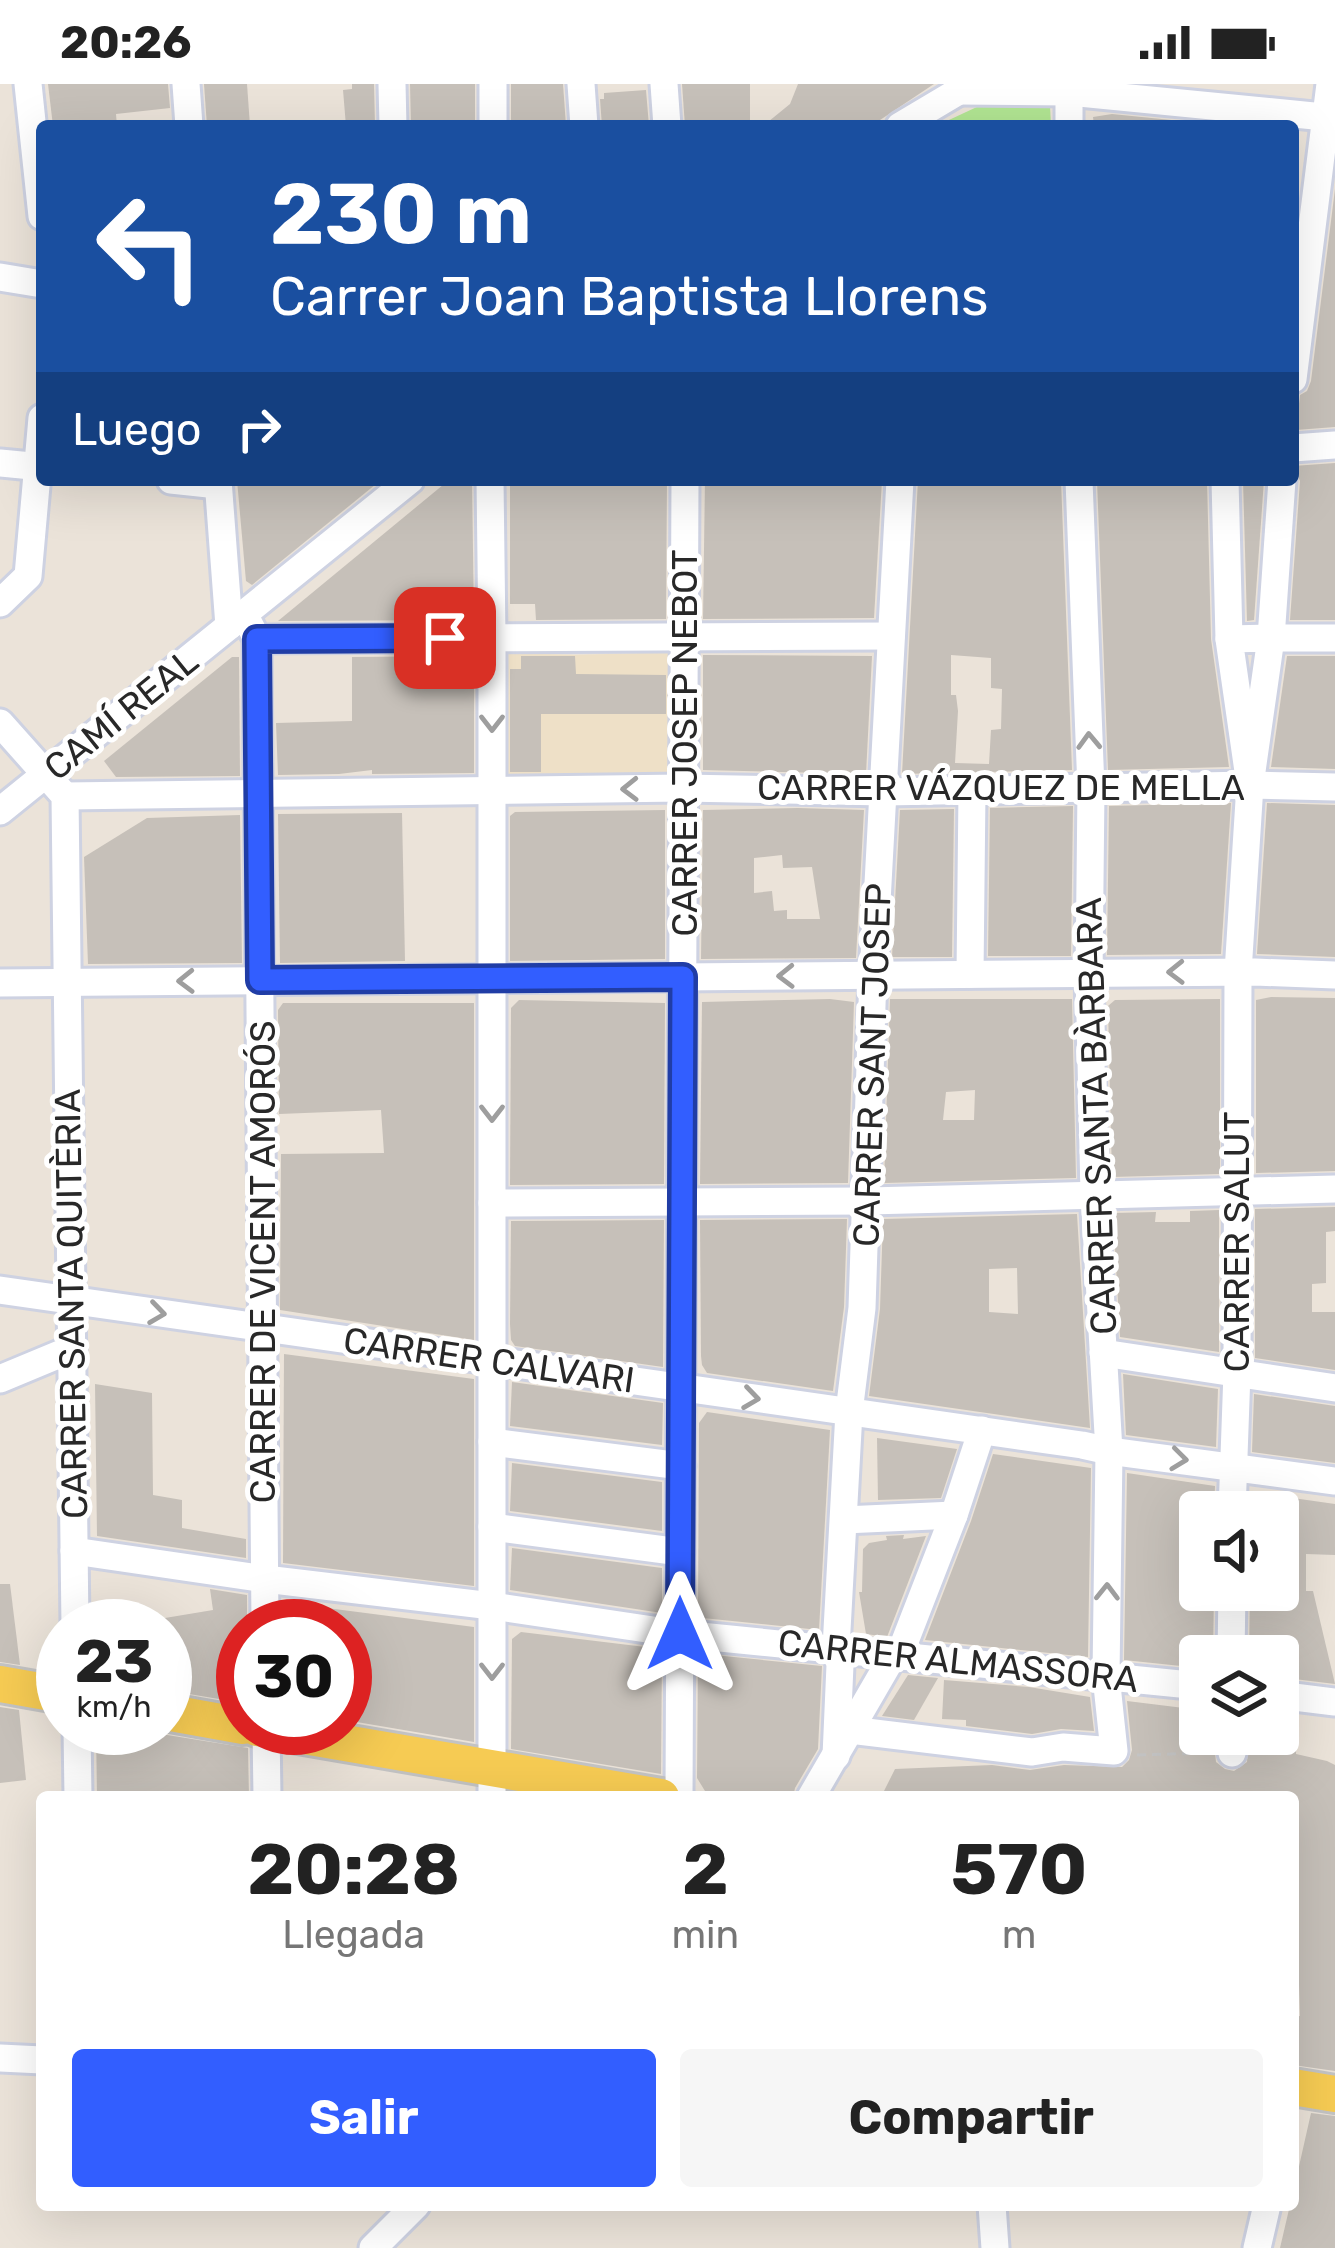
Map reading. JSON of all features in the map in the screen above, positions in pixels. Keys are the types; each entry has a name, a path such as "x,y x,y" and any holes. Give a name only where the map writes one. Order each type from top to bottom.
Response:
{"main road":[{"path":"0,1684 36,1690"},
{"path":"372,1754 492,1783 589,1791"},
{"path":"1299,2088 1335,2094"}],"street":[{"path":"28,84 36,159"},
{"path":"186,84 189,120"},
{"path":"392,84 393,120"},
{"path":"493,84 493,120"},
{"path":"581,84 584,120"},
{"path":"664,84 667,120"},
{"path":"1299,338 1331,118 1330,84"},
{"path":"909,120 961,86 1331,118"},
{"path":"1069,92 1069,120"},
{"path":"1299,448 1335,445"},
{"path":"0,464 36,467"},
{"path":"0,603 28,576 39,486"},
{"name":"CARRER DE VICENT AMORÓS","path":"219,486 243,626 258,794 265,1599"},
{"name":"CAMÍ REAL","path":"0,811 243,626 403,486"},
{"path":"490,486 492,1783"},
{"name":"CARRER JOSEP NEBOT","path":"679,1791 685,486"},
{"name":"CARRER SANT JOSEP","path":"836,1756 841,1665 836,1648 849,1412 862,1308 868,1201 873,975 900,486"},
{"name":"CARRER SANTA BÀRBARA","path":"1079,486 1090,789 1094,1193 1108,1451 1106,1676 1114,1751"},
{"path":"1225,486 1229,638 1250,785"},
{"path":"1250,785 1271,638 1282,486"},
{"path":"243,626 492,638 891,635"},
{"path":"1229,638 1335,638"},
{"path":"0,723 74,803"},
{"name":"CARRER SALUT","path":"1232,1491 1238,972 1250,785"},
{"name":"CARRER VÁZQUEZ DE MELLA","path":"74,803 492,790 1335,787"},
{"path":"970,974 972,791"},
{"name":"CARRER SANTA QUITÈRIA","path":"74,803 68,982 75,1599"},
{"path":"0,983 1335,975"},
{"path":"492,1203 868,1201 1335,1189"},
{"name":"CARRER CALVARI","path":"0,1290 1335,1481"},
{"path":"0,1379 72,1348"},
{"path":"1102,1353 1335,1388"},
{"path":"815,1791 897,1654 954,1515 982,1430"},
{"path":"492,1442 681,1466"},
{"path":"844,1520 954,1515"},
{"path":"492,1527 680,1552"},
{"name":"CARRER ALMASSORA","path":"74,1551 680,1634 1179,1685"},
{"path":"1299,1698 1335,1702"},
{"path":"850,1730 1032,1752 1063,1747 1114,1751"},
{"path":"77,1755 78,1791"},
{"path":"264,1755 266,1791"},
{"path":"0,2058 36,2060"},
{"path":"374,2248 410,2211"},
{"path":"992,2211 995,2248"},
{"path":"1257,2248 1266,2211"}],"path":[{"path":"1114,1751 1139,1755 1179,1750"}],"shaded area":[{"path":"674,652 669,775 507,779 506,653"}],"green space":[{"path":"979,106 1050,106 1051,120 949,120"}],"building":[{"path":"48,84 168,84 170,108 116,114 116,120 52,120"},
{"path":"204,84 247,84 250,120 207,120"},
{"path":"352,84 374,84 375,120 346,120 343,90 352,89"},
{"path":"410,84 475,84 475,120 411,120"},
{"path":"511,84 563,84 566,120 511,120"},
{"path":"682,84 750,84 750,120 685,120"},
{"path":"798,84 934,84 880,120 770,120 790,104"},
{"path":"646,90 648,120 602,120 604,93"},
{"path":"1112,114 1171,120 1093,120"},
{"path":"1335,189 1335,427 1299,430 1300,395 1311,381"},
{"path":"1335,463 1335,620 1290,620 1299,466"},
{"path":"238,486 374,486 252,585 246,581"},
{"path":"442,486 472,486 474,620 278,621"},
{"path":"510,486 667,486 666,619 536,620 535,604 510,604"},
{"path":"705,486 882,486 874,618 703,619"},
{"path":"918,486 1061,486 1072,770 902,774","holes":["951,655 991,658 991,688 1002,689 1001,729 991,730 989,764 955,763 958,711 956,695 951,695"]},
{"path":"1097,486 1207,486 1211,639 1229,767 1108,770"},
{"path":"1243,486 1264,486 1254,620 1247,621"},
{"path":"703,655 872,656 866,774 703,770"},
{"path":"474,656 474,773 372,774 372,770 278,775 276,723 352,721 352,657"},
{"path":"521,656 575,656 576,674 666,675 666,714 541,714 541,772 510,772 510,669 521,669"},
{"path":"1287,656 1335,656 1335,769 1271,767"},
{"path":"232,657 239,657 240,776 116,777 104,761"},
{"path":"1231,803 1221,954 1107,955 1109,806"},
{"path":"1267,803 1335,805 1335,957 1257,954"},
{"path":"1073,806 1071,956 988,956 990,808"},
{"path":"954,809 952,957 892,957 900,810"},
{"path":"665,810 665,959 510,961 510,816 515,812"},
{"path":"703,810 864,810 856,958 701,959","holes":["782,855 783,868 812,867 820,919 787,919 787,910 774,911 772,891 754,893 754,858"]},
{"path":"402,813 405,961 280,963 278,814"},
{"path":"240,815 242,963 88,964 84,857 147,818"},
{"path":"1335,998 1335,1171 1256,1173 1256,1000"},
{"path":"890,999 1072,999 1076,1178 884,1183","holes":["975,1090 974,1120 943,1120 946,1092"]},
{"path":"1220,999 1220,1174 1112,1177 1108,1006 1115,1000"},
{"path":"519,1000 665,1003 664,1184 510,1185 511,1008"},
{"path":"702,1002 854,1002 848,1183 700,1184"},
{"path":"283,1003 474,1003 474,1340 280,1310 281,1154 384,1153 381,1110 279,1114 278,1010"},
{"path":"1335,1207 1335,1231 1326,1232 1326,1283 1312,1284 1312,1312 1335,1312 1335,1370 1255,1358 1255,1209"},
{"path":"1219,1210 1219,1352 1120,1337 1113,1213 1156,1212 1155,1222 1190,1222 1190,1211"},
{"path":"1077,1214 1090,1428 869,1396 880,1309 883,1219","holes":["1017,1268 1018,1314 989,1312 989,1269"]},
{"path":"847,1219 844,1307 833,1391 707,1373 701,1356 700,1220"},
{"path":"664,1220 663,1367 515,1346 510,1324 511,1221"},
{"path":"284,1354 474,1379 474,1586 283,1563"},
{"path":"1123,1374 1218,1389 1216,1447 1126,1435"},
{"path":"512,1382 663,1403 662,1445 510,1426"},
{"path":"95,1384 152,1393 153,1495 182,1500 182,1528 246,1539 246,1558 97,1536"},
{"path":"1254,1394 1335,1406 1335,1463 1252,1452"},
{"path":"707,1412 830,1430 819,1630 698,1614 699,1423"},
{"path":"877,1438 957,1449 941,1498 878,1500"},
{"path":"993,1454 1091,1468 1088,1657 925,1640"},
{"path":"512,1463 662,1482 662,1531 510,1511"},
{"path":"1127,1473 1215,1486 1215,1491 1179,1491 1179,1611 1214,1611 1213,1635 1179,1635 1179,1666 1124,1660"},
{"path":"1299,1499 1335,1504 1335,1555 1306,1554 1306,1591 1313,1591 1335,1684 1299,1680 1299,1635 1249,1635 1250,1611 1299,1611"},
{"path":"904,1535 903,1539 926,1536 887,1637 866,1634 859,1592 863,1549 887,1540 886,1536"},
{"path":"512,1548 662,1568 662,1613 510,1590"},
{"path":"0,1584 10,1584 20,1665 0,1662"},
{"path":"210,1589 247,1595 247,1599 216,1599 216,1698 192,1694 192,1614 213,1610"},
{"path":"372,1614 474,1627 474,1742 372,1725"},
{"path":"521,1632 662,1649 661,1774 511,1749 512,1639"},
{"path":"704,1654 822,1666 818,1749 794,1791 705,1791 697,1778 698,1662"},
{"path":"908,1675 938,1678 914,1720 882,1716"},
{"path":"944,1680 1090,1697 1094,1731 1032,1734 942,1719"},
{"path":"1127,1701 1179,1707 1179,1755 1215,1755 1216,1762 1234,1771 1247,1762 1248,1755 1299,1755 1335,1765 1335,2071 1299,2066 1299,1791 884,1791 895,1769 1122,1767 1129,1760"},
{"path":"0,1707 19,1710 26,1780 0,1783"},
{"path":"192,1739 216,1743 216,1755 248,1755 249,1791 97,1791 96,1755 192,1755"},
{"path":"1311,2113 1335,2116 1335,2248 1280,2248 1289,2211 1299,2211 1299,2166"}],"route":[{"path":"445,638 257,639 260,980 683,977 680,1634"}]}
